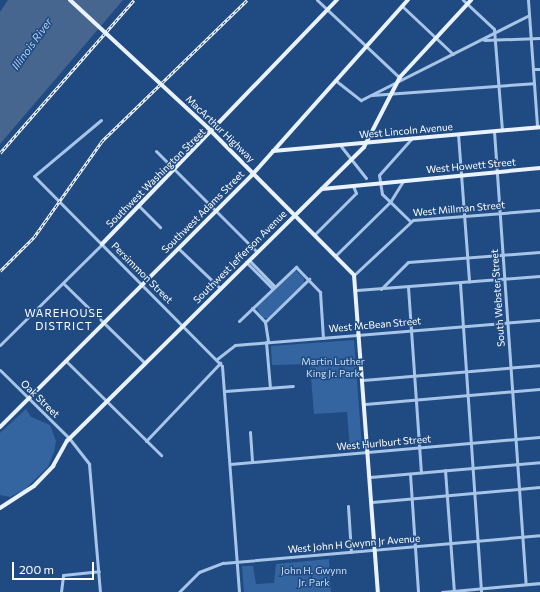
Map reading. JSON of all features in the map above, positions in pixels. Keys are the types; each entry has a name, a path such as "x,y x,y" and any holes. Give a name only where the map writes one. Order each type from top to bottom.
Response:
{"main road":[{"name":"MacArthur Highway","path":"70,0 208,128 336,255 354,275"},
{"name":"Southwest Washington Street","path":"102,244 175,171 336,0"},
{"name":"Southwest Adams Street","path":"0,427 179,249 253,173 334,80 408,0"},
{"name":"Southwest Jefferson Avenue","path":"0,508 26,493 44,476 69,438 368,142 397,82 471,0"},
{"name":"West Lincoln Avenue","path":"272,151 538,127"},
{"name":"West Howett Street","path":"321,189 461,174 540,168"},
{"path":"354,275 357,290 378,592"}],"street":[{"path":"317,0 401,78 480,41 494,32 529,15"},
{"path":"463,0 494,32 502,130"},
{"path":"528,0 538,127"},
{"path":"402,6 453,54"},
{"path":"480,41 540,38"},
{"path":"533,69 540,68"},
{"path":"334,80 358,100 397,82"},
{"path":"370,95 534,82"},
{"name":"Persimmon Street","path":"101,120 38,170 36,178 220,363"},
{"name":"South Webster Street","path":"494,131 526,584"},
{"path":"458,134 469,282"},
{"path":"410,221 380,190 379,182 380,170 412,138"},
{"path":"340,144 350,161 366,178"},
{"path":"156,151 257,252"},
{"path":"336,255 390,202 403,181"},
{"path":"315,234 356,194 352,185"},
{"path":"139,206 160,227"},
{"name":"West Millman Street","path":"354,275 410,221 540,210"},
{"name":"Southwest Washington Street","path":"0,345 102,244"},
{"path":"179,249 220,288"},
{"path":"381,289 408,262 540,252"},
{"path":"247,261 273,287"},
{"path":"239,321 273,287 296,267 320,292 323,338"},
{"path":"357,290 540,276"},
{"path":"265,322 309,279"},
{"path":"63,283 145,363"},
{"path":"460,283 481,590"},
{"path":"408,287 421,473"},
{"path":"252,308 265,322 270,388"},
{"name":"West McBean Street","path":"217,359 235,345 462,325 540,320"},
{"path":"66,361 161,455"},
{"path":"220,363 225,391 239,591"},
{"path":"146,441 220,363"},
{"path":"363,380 540,365"},
{"name":"Oak Street","path":"0,370 69,438 86,458 92,472 100,592"},
{"path":"225,391 293,386"},
{"path":"365,404 540,389"},
{"path":"250,432 252,462"},
{"name":"West Hurlburt Street","path":"230,464 540,437"},
{"path":"370,477 540,462"},
{"path":"446,470 454,591"},
{"path":"410,474 418,592"},
{"path":"372,502 540,487"},
{"path":"348,506 351,552"},
{"name":"West John H Gwynn Jr Avenue","path":"179,592 203,570 237,562 540,535"},
{"path":"61,592 63,575 98,572"},
{"path":"442,592 481,590 540,583"}],"green space":[{"path":"295,270 304,278 304,283 268,318 263,318 256,307"},
{"name":"Martin Luther King Jr. Park","path":"354,340 362,448 350,449 347,412 314,414 310,364 272,365 271,346"},
{"path":"26,409 31,417 50,425 56,441 54,452 48,467 24,490 10,497 0,495 0,433"},
{"name":"John H. Gwynn Jr. Park","path":"329,559 331,592 244,592 242,566 253,566 256,584 274,583 276,564"}],"water":[{"name":"Illinois River","path":"8,0 123,0 0,144 0,12"}],"railway":[{"path":"0,153 134,0"},
{"path":"0,271 34,237 102,141 247,0"}],"district":[{"name":"WAREHOUSE DISTRICT","path":"64,320"}]}
